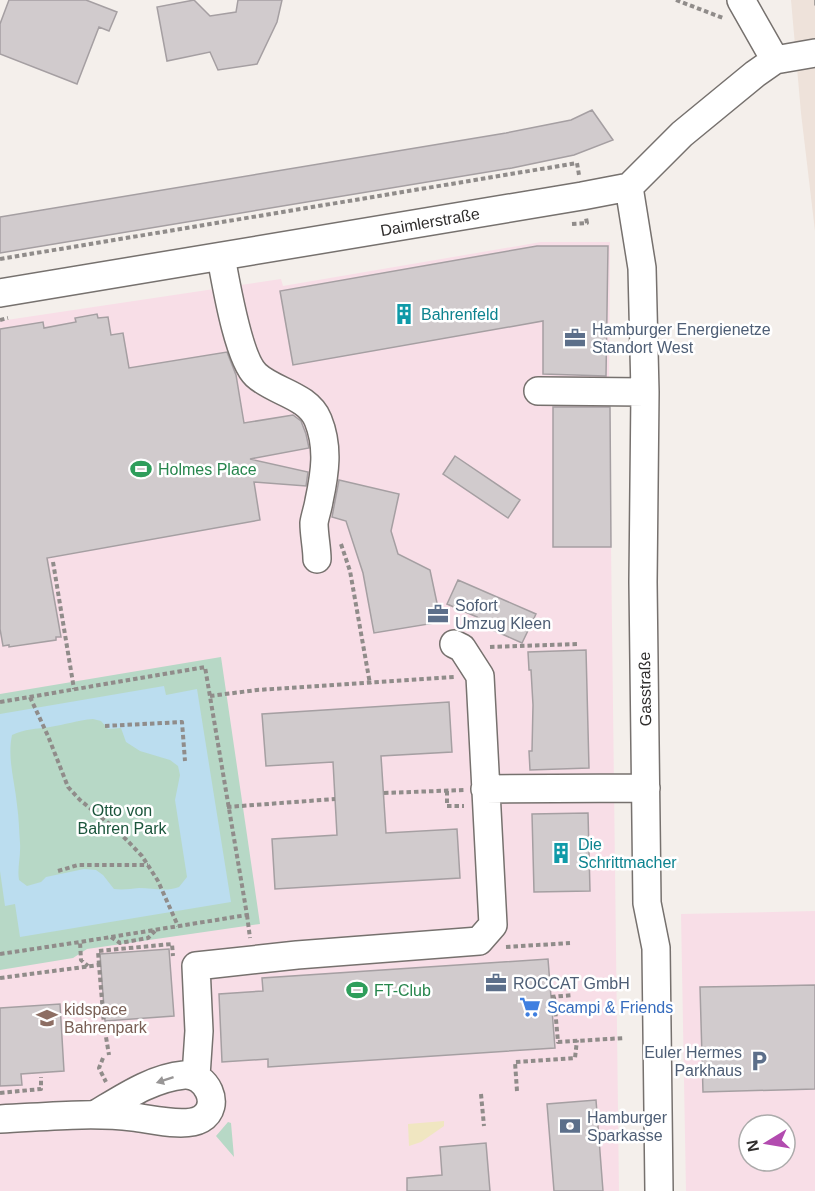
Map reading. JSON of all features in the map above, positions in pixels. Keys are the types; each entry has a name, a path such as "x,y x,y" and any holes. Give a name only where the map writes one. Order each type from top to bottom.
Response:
{"street":[{"path":"745,7 775,60"},
{"path":"629,187 703,116 755,74 775,60 815,53"},
{"name":"Daimlerstraße","path":"0,293 629,187"},
{"name":"Gasstraße","path":"629,187 642,268 645,392 643,593 647,903 656,948 659,1191"},
{"path":"221,257 241,344 248,363 255,374 303,402 314,411 318,419 325,443 326,459 314,524 317,560"},
{"path":"538,391 645,392"},
{"path":"196,1076 199,1031 196,966 297,955 479,941 493,925 473,790 480,676 462,648 454,644"},
{"path":"473,790 646,788"},
{"path":"0,1119 96,1114 176,1122 196,1121 208,1112 211,1097 203,1081 196,1076 180,1076 137,1090 96,1114"}],"path":[{"path":"676,0 739,23 745,7"},
{"path":"0,259 576,163"},
{"path":"314,524 325,526 335,532 343,547 351,571 370,684"},
{"path":"53,562 74,689"},
{"path":"523,646 577,644"},
{"path":"0,702 205,667 247,915 0,954"},
{"path":"210,696 257,690 480,676"},
{"path":"30,697 68,787 80,800 118,831 148,865 158,881 178,926"},
{"path":"105,726 182,722 185,761"},
{"path":"384,793 473,790"},
{"path":"227,807 335,798"},
{"path":"58,871 78,865 128,867 148,865"},
{"path":"111,937 120,944 148,938 155,930"},
{"path":"134,941 136,948"},
{"path":"479,941 500,947 570,943"},
{"path":"80,942 81,960 88,966"},
{"path":"109,1055 104,1025 98,951 172,944 174,966"},
{"path":"0,978 99,965"},
{"path":"573,995 553,997 558,1042 625,1038"},
{"path":"517,1091 515,1062 575,1058 577,1040"},
{"path":"0,1092 41,1089 41,1077"},
{"path":"481,1094 484,1126"}],"shaded area":[{"path":"791,0 815,0 815,231 801,113"},
{"path":"541,242 610,242 609,383 619,1191 0,1191 0,321 281,279 283,286"},
{"path":"815,911 815,1191 686,1191 681,914"}],"green space":[{"name":"Otto von Bahren Park","path":"221,657 260,924 87,949 73,958 0,970 0,694"},
{"path":"228,1122 231,1123 234,1157 216,1136"}],"sand":[{"path":"444,1121 444,1126 421,1142 409,1146 408,1124"}],"water":[{"path":"164,686 166,695 197,689 231,902 20,937 15,904 5,906 0,871 0,714","holes":["82,720 101,721 108,729 121,728 126,742 140,751 170,760 178,766 180,775 175,800 187,877 179,887 164,890 114,889 96,870 84,869 46,877 41,882 27,886 19,880 20,843 11,762 12,735 26,730"]}],"building":[{"path":"9,0 86,0 117,12 109,31 99,27 77,84 0,54 0,24"},
{"path":"194,0 210,16 236,12 238,0 282,0 277,22 257,64 218,70 210,52 167,61 157,7"},
{"path":"592,110 613,140 574,155 512,168 0,253 0,217 506,133 571,120"},
{"name":"Bahrenfeld","path":"537,246 608,246 606,376 543,374 543,321 293,365 280,291"},
{"path":"97,314 98,318 108,317 111,335 123,333 129,368 227,352 236,375 244,423 293,415 301,421 309,448 250,459 308,472 306,486 254,482 260,520 47,558 61,637 56,637 56,640 3,646 0,629 0,329 43,322 44,328 76,322 75,318"},
{"path":"553,407 610,407 611,547 553,547"},
{"path":"455,456 520,500 508,518 443,474"},
{"path":"339,480 399,494 391,531 398,554 430,570 441,622 374,633 363,573 346,521 332,517"},
{"path":"458,580 536,614 522,643 475,622 477,617 447,604"},
{"path":"586,650 589,768 530,770 529,751 532,751 533,705 528,652"},
{"path":"449,702 452,752 381,756 386,833 457,829 460,878 275,889 272,839 337,835 333,762 266,766 262,714"},
{"name":"Die Schrittmacher","path":"588,813 590,891 534,892 532,814"},
{"path":"169,949 174,1016 105,1021 100,954"},
{"path":"548,959 555,1048 268,1067 268,1059 222,1062 219,994 263,991 262,978"},
{"name":"Euler Hermes Parkhaus","path":"815,985 815,1089 703,1092 700,987"},
{"path":"60,1004 64,1071 21,1074 22,1085 0,1086 0,1008"},
{"path":"596,1100 603,1191 554,1191 547,1104"},
{"path":"486,1143 490,1191 407,1191 407,1178 442,1175 440,1147"}],"tram line":[{"path":"815,0 815,5"}],"place":[{"name":"Bahrenfeld","path":"404,314"},
{"name":"Hamburger Energienetze Standort West","path":"575,338"},
{"name":"Holmes Place","path":"141,469"},
{"name":"Sofort Umzug Kleen","path":"438,614"},
{"name":"Die Schrittmacher","path":"561,853"},
{"name":"ROCCAT GmbH","path":"496,983"},
{"name":"FT-Club","path":"357,990"},
{"name":"Scampi & Friends","path":"530,1007"},
{"name":"kidspace Bahrenpark","path":"47,1018"},
{"name":"Euler Hermes Parkhaus","path":"759,1061"},
{"name":"Hamburger Sparkasse","path":"570,1126"}]}
